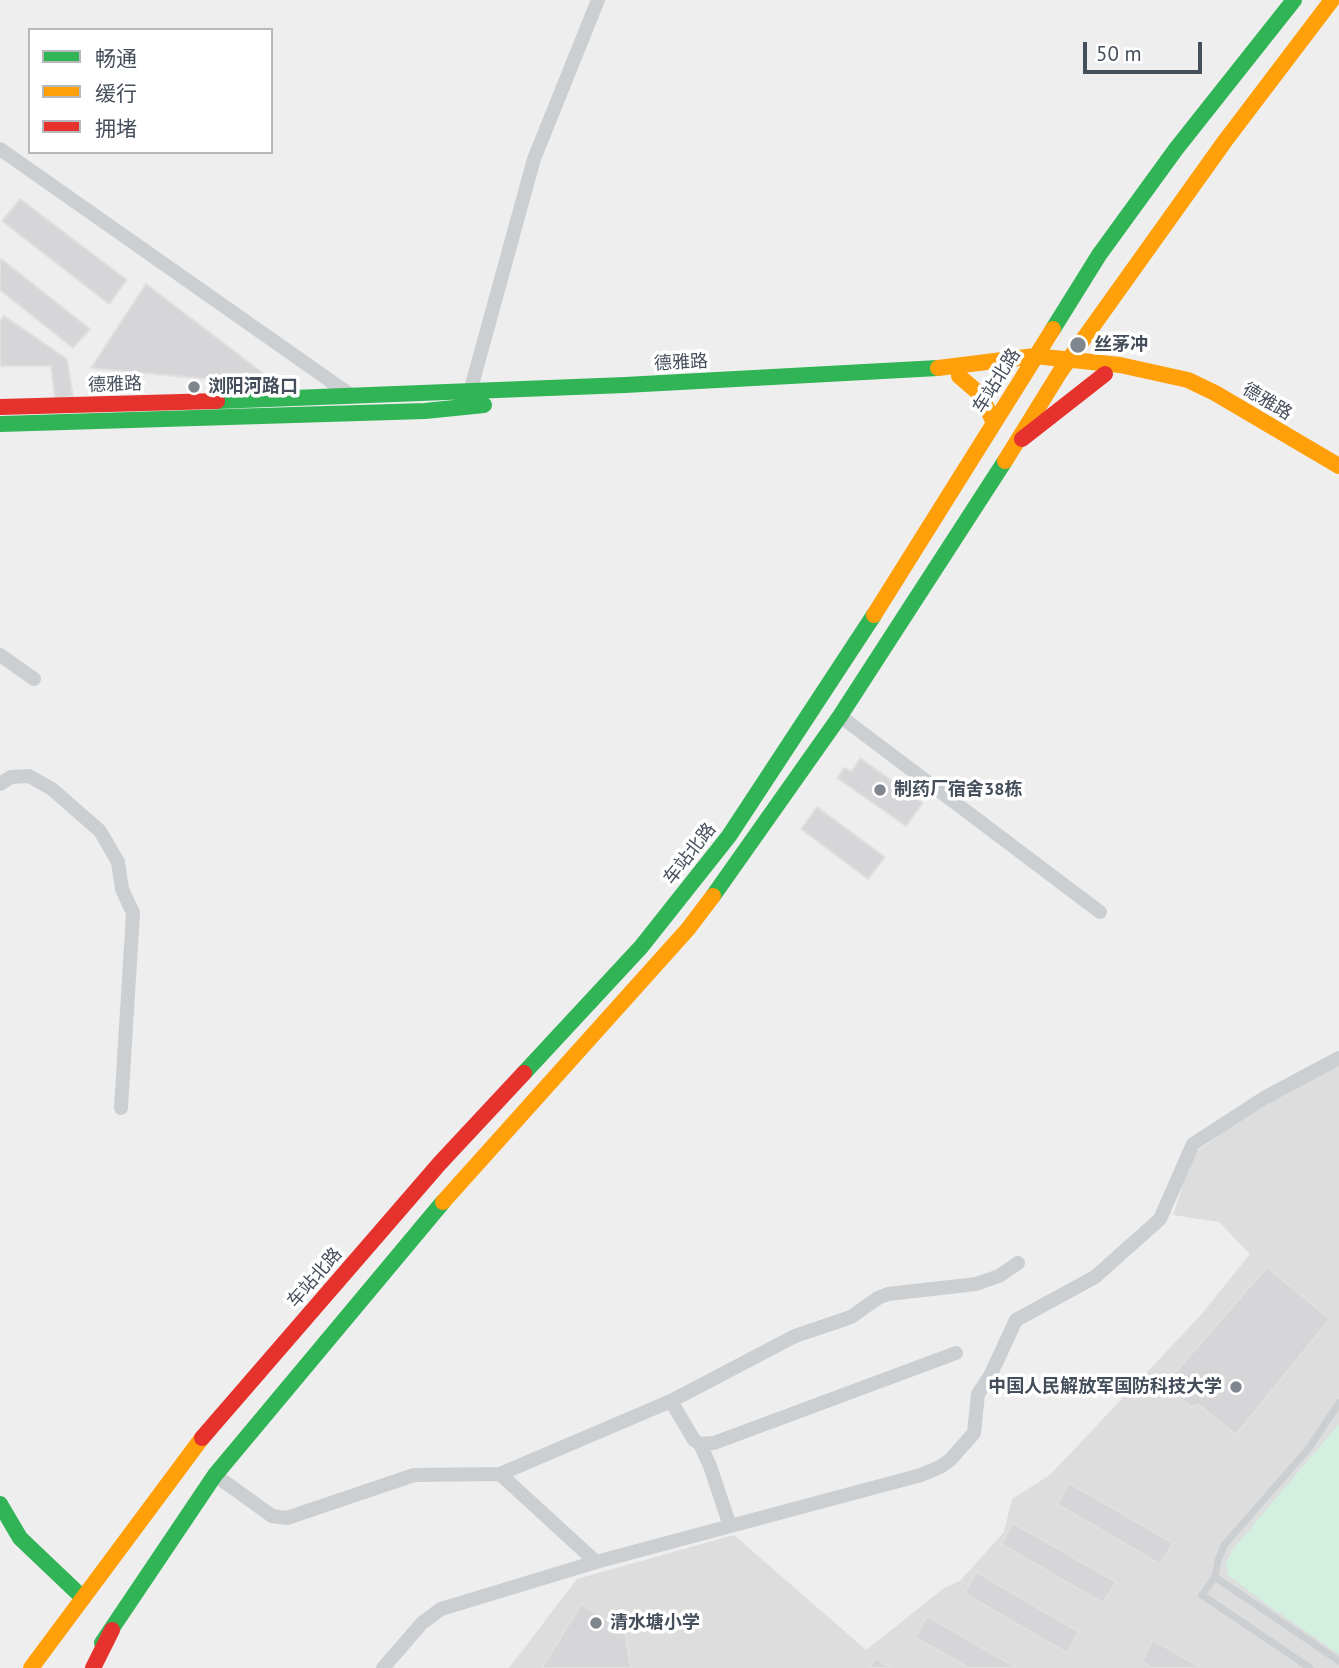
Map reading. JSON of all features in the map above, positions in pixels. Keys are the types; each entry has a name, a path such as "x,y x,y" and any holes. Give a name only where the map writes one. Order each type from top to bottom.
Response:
{"main road":[{"name":"车站北路","path":"31,1668 199,1441 439,1163 641,947 729,836 854,647 1099,255 1176,149 1294,0"},
{"path":"83,1668 112,1630 215,1475 473,1167 688,929 741,859 840,716 1065,365 1226,141 1332,0"},
{"name":"德雅路","path":"0,407 470,392 923,369 1035,356 1105,374 1169,383 1185,388 1212,401 1308,460 1339,475"},
{"name":"德雅路","path":"0,424 425,411 1026,372 1065,365 1120,365 1188,380 1339,467"},
{"path":"1017,442 1105,374"},
{"path":"959,376 981,396 994,423"},
{"path":"0,1504 20,1538 83,1598"},
{"path":"93,1668 112,1630"}],"street":[{"path":"470,392 534,159 598,0"},
{"path":"0,149 353,397"},
{"path":"0,655 33,679"},
{"path":"840,716 1100,912"},
{"path":"0,784 11,777 29,776 52,789 100,831 118,862 122,889 133,913 121,1108"},
{"path":"383,1668 432,1613 596,1562 921,1475 950,1460 974,1433 978,1394 990,1377 1016,1320 1095,1277 1160,1219 1193,1144 1264,1098 1339,1058"},
{"path":"215,1475 272,1516 287,1518 414,1475 500,1474 671,1401 794,1336 851,1317 878,1298 888,1294 976,1284 999,1276 1018,1263"},
{"path":"701,1444 714,1443 956,1353"},
{"path":"671,1401 690,1436 701,1444 730,1526"},
{"path":"500,1474 596,1562"}],"lane":[{"path":"1310,1668 1202,1595 1215,1577 1225,1544 1309,1448 1339,1403"},
{"path":"1215,1577 1339,1661"}],"shaded area":[{"name":"中国人民解放军国防科技大学","path":"1339,1064 1339,1668 509,1668 577,1579 734,1535 866,1650 944,1588 960,1581 1004,1532 1012,1499 1050,1475 1200,1316 1250,1254 1219,1222 1173,1215 1193,1154 1304,1081"}],"green space":[{"path":"1339,1424 1339,1654 1228,1575 1226,1563 1232,1550"}],"building":[{"path":"20,199 127,280 109,304 2,221"},
{"path":"0,258 90,329 73,348 0,290"},
{"path":"146,284 234,351 280,386 91,368"},
{"path":"4,316 67,359 73,396 55,399 51,366 0,366 0,321"},
{"name":"制药厂宿舍38栋","path":"860,758 923,803 906,826 837,778 844,768 852,771"},
{"path":"817,807 885,857 868,879 801,829"},
{"path":"1267,1267 1330,1319 1236,1435 1199,1405 1191,1407 1168,1389 1177,1370"},
{"path":"1069,1483 1173,1543 1160,1564 1057,1504"},
{"path":"1013,1523 1116,1582 1103,1603 1001,1544"},
{"path":"976,1572 1079,1632 1067,1653 964,1593"},
{"path":"581,1604 625,1632 631,1668 542,1668"},
{"path":"927,1616 1017,1668 969,1668 915,1637"},
{"path":"1153,1640 1201,1668 1152,1668 1141,1661"},
{"path":"875,1658 891,1668 869,1668"}],"traffic: fast":[{"path":"1053,329 1099,255 1176,149 1294,0"},
{"path":"217,401 625,385 938,368"},
{"path":"0,424 425,411 484,405"},
{"path":"713,896 840,716 1005,461"},
{"path":"524,1073 641,947 729,836 874,615"},
{"path":"102,1643 215,1475 443,1202"},
{"path":"0,1504 20,1538 83,1598"}],"traffic: slow":[{"path":"1005,461 1060,372 1225,141 1332,0"},
{"path":"874,615 1053,329"},
{"path":"938,368 1035,356 1120,365 1188,380 1339,466"},
{"path":"959,376 981,395 994,423"},
{"path":"443,1202 688,929 713,896"},
{"path":"31,1668 202,1438"}],"traffic: jam":[{"path":"1022,439 1105,374"},
{"path":"0,407 217,401"},
{"path":"202,1438 440,1163 524,1073"},
{"path":"93,1668 112,1630"}],"place":[{"name":"丝茅冲","path":"1078,345"},
{"name":"浏阳河路口","path":"194,387"},
{"name":"制药厂宿舍38栋","path":"880,790"},
{"name":"中国人民解放军国防科技大学","path":"1236,1387"},
{"name":"清水塘小学","path":"596,1623"}]}
